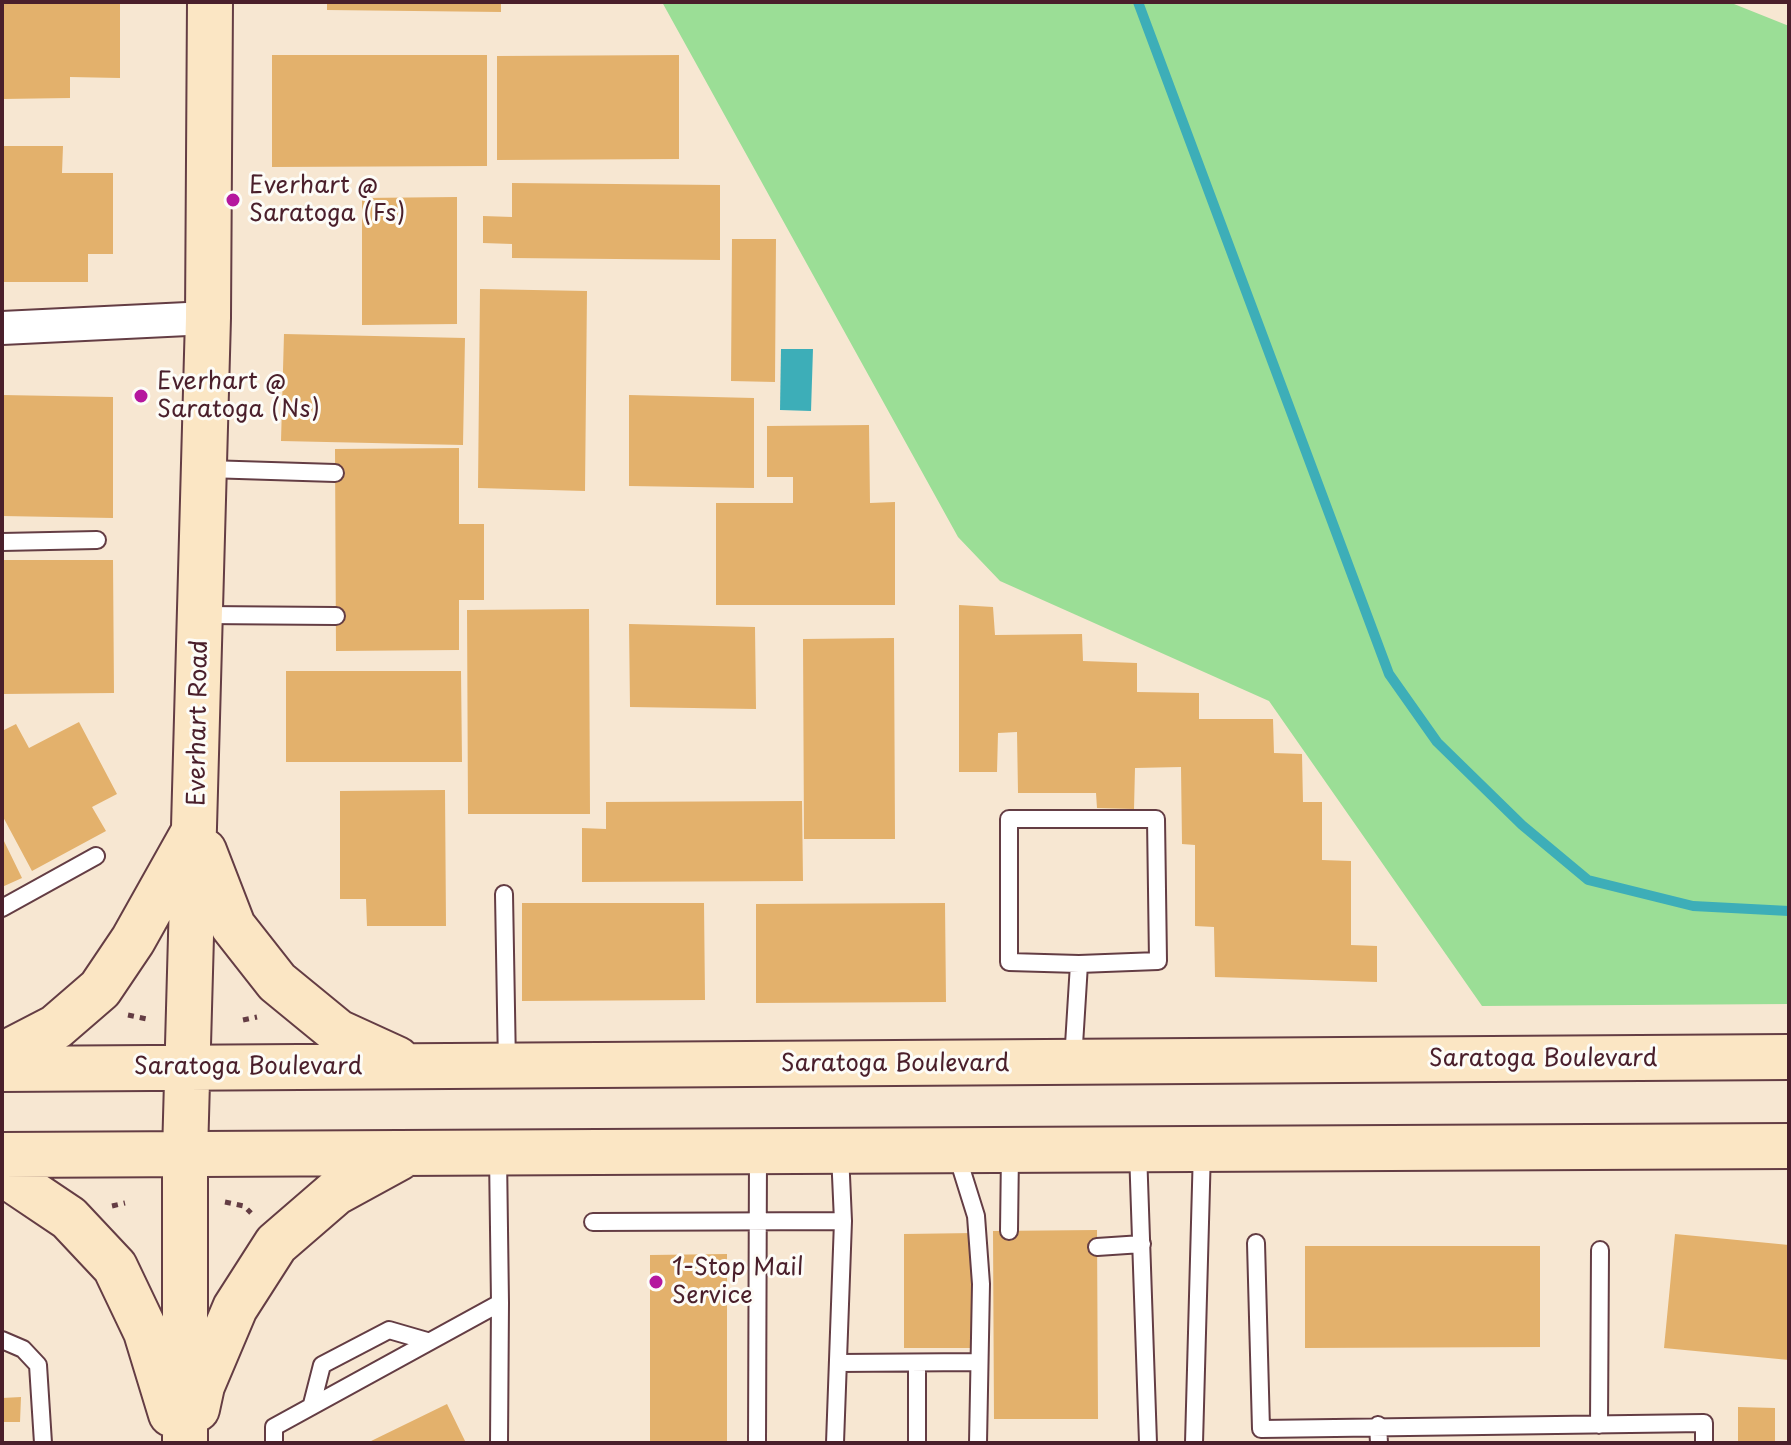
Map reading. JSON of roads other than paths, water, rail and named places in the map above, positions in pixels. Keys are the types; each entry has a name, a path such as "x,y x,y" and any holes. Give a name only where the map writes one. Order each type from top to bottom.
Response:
{"main road":[{"name":"Everhart Road","path":"188,1443 185,1154 190,1067 205,469 210,2"},
{"path":"2,1055 56,1027 100,989 133,940 196,828"},
{"path":"196,828 233,926 277,982 338,1032 410,1066"},
{"name":"Saratoga Boulevard","path":"2,1069 1789,1057"},
{"path":"2,1155 498,1155 1789,1146"},
{"path":"188,1443 202,1386 229,1321 276,1244 335,1193 405,1155"},
{"path":"2,1173 69,1218 115,1267 146,1332 178,1443"}],"street":[{"path":"2,328 208,318"}],"lane":[{"path":"205,469 335,473"},
{"path":"2,542 97,540"},
{"path":"201,615 336,616"},
{"path":"1009,819 1156,819 1158,961 1079,964 1009,962 1009,819"},
{"path":"2,908 96,856"},
{"path":"504,894 507,1067"},
{"path":"1073,1063 1079,964"},
{"path":"1194,1443 1202,1149"},
{"path":"956,1150 976,1216 981,1284 978,1443"},
{"path":"1009,1231 1010,1150"},
{"path":"1138,1150 1148,1443"},
{"path":"835,1443 843,1221 840,1151"},
{"path":"757,1443 758,1152"},
{"path":"498,1155 499,1443"},
{"path":"593,1222 843,1221"},
{"path":"1256,1243 1261,1436 1378,1425 1704,1423 1704,1443"},
{"path":"1097,1247 1142,1244"},
{"path":"1599,1425 1600,1250"},
{"path":"274,1443 274,1427 500,1303"},
{"path":"312,1404 322,1365 389,1330 427,1341"},
{"path":"2,1340 23,1349 38,1365 43,1443"},
{"path":"838,1363 979,1362"},
{"path":"917,1363 917,1443"},
{"path":"1378,1425 1379,1443"}],"water":[{"path":"781,349 813,349 811,411 780,410"}],"waterway":[{"path":"1138,2 1389,674 1437,742 1522,825 1588,880 1693,906 1789,911"}],"place":[{"name":"Everhart @ Saratoga (Fs)","path":"233,200"},
{"name":"Everhart @ Saratoga (Ns)","path":"141,396"},
{"name":"1-Stop Mail Service","path":"656,1282"}]}
